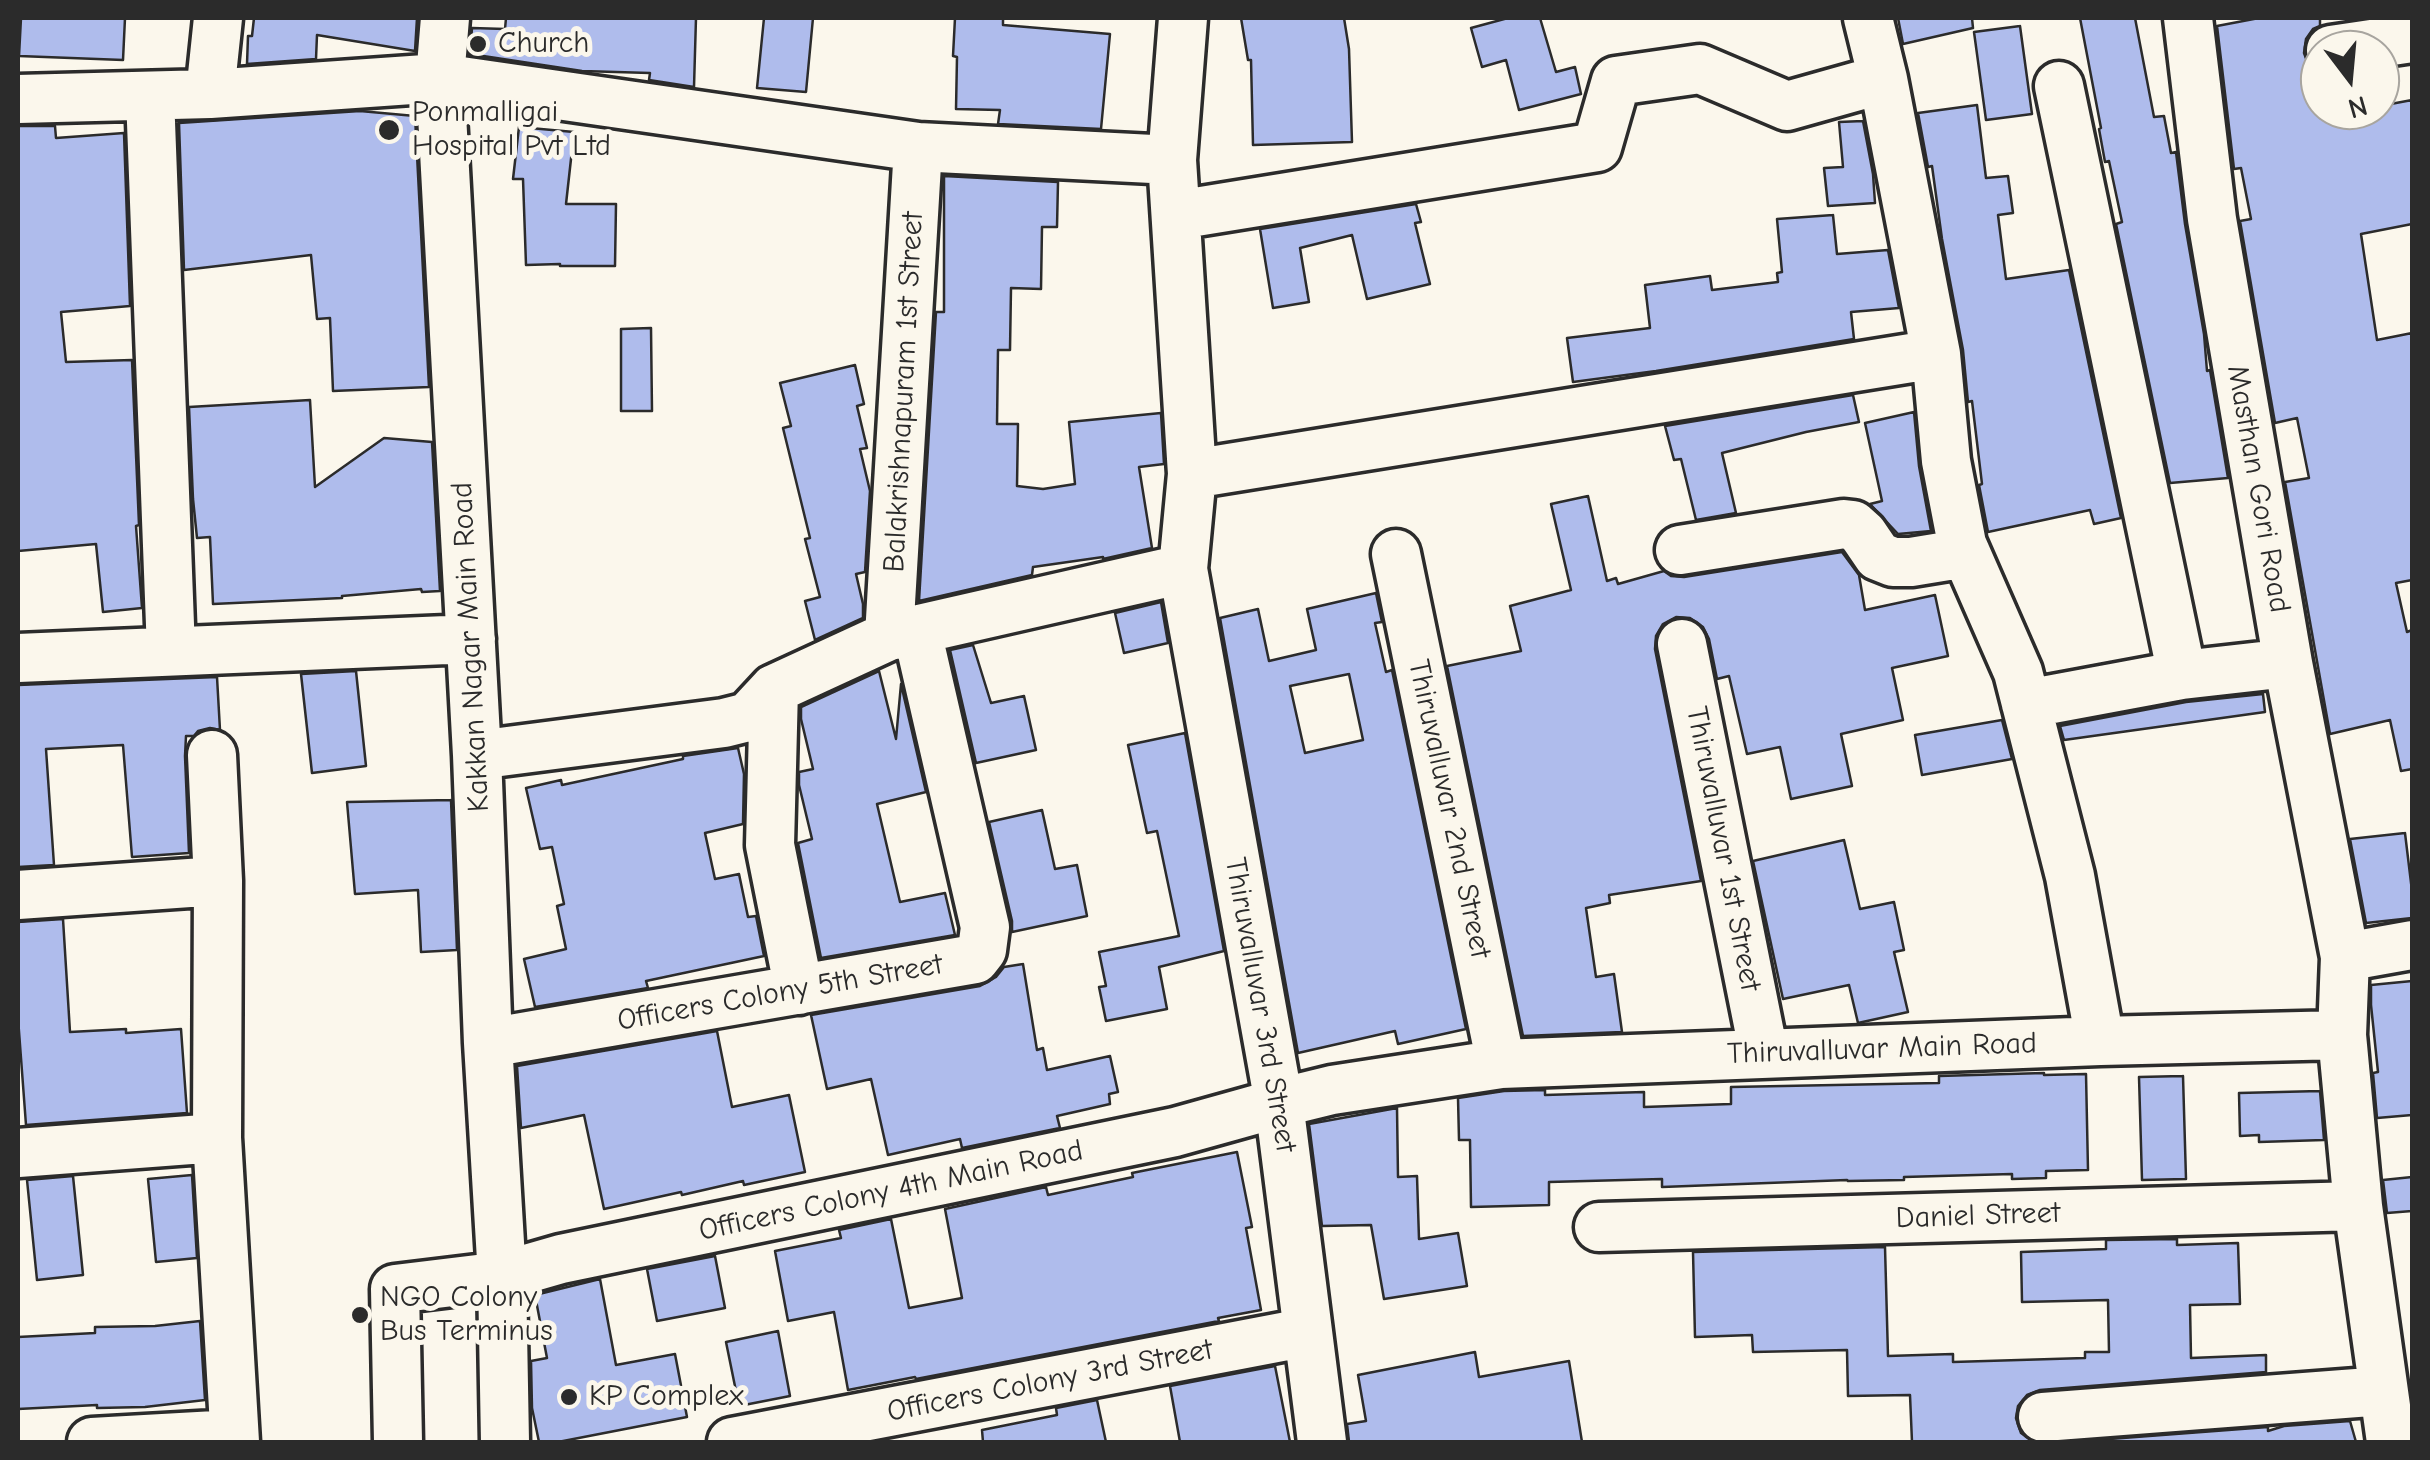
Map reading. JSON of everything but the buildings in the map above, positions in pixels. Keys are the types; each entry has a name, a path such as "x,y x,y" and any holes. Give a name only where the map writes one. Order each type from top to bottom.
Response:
{"street":[{"path":"210,94 218,18"},
{"name":"Kakkan Nagar Main Road","path":"446,18 440,78 502,1276 505,1442"},
{"name":"Thiruvalluvar 3rd Street","path":"1183,18 1172,160 1192,474 1184,569 1279,1102 1322,1442"},
{"path":"1868,18 1936,354 1946,461 1962,544 2018,672 2070,876 2100,1041"},
{"name":"Masthan Gori Road","path":"2188,18 2212,220 2288,662 2345,957"},
{"path":"1177,215 1597,147 1616,80 1700,69 1787,106 1883,79"},
{"path":"18,99 210,94 440,78 918,147 1172,160"},
{"path":"2059,86 2182,674"},
{"path":"150,96 170,651"},
{"name":"Balakrishnapuram 1st Street","path":"903,634 918,147"},
{"path":"1192,474 1936,354"},
{"path":"1680,550 1844,524 1863,534 1878,556 1894,562 1966,553"},
{"name":"Thiruvalluvar 2nd Street","path":"1396,554 1501,1064"},
{"path":"477,756 748,717 774,689 903,634 1184,569"},
{"name":"Officers Colony 5th Street","path":"488,1043 975,959 982,950 985,927 903,634"},
{"path":"18,658 471,639"},
{"name":"Thiruvalluvar 1st Street","path":"1682,644 1764,1054"},
{"path":"2026,704 2182,674 2288,662"},
{"path":"774,689 770,845 800,990"},
{"path":"92,1442 234,1438 216,1138 218,881 212,755"},
{"path":"18,896 218,881"},
{"path":"2391,1442 2358,1206 2342,1035 2345,957 2412,945"},
{"name":"Thiruvalluvar Main Road","path":"1279,1102 1501,1064 2342,1035"},
{"name":"Officers Colony 4th Main Road","path":"398,1442 394,1289 502,1276 561,1259 1175,1132 1279,1102"},
{"path":"18,1153 216,1138"},
{"name":"Daniel Street","path":"1600,1226 2358,1206"},
{"name":"Officers Colony 3rd Street","path":"732,1442 936,1423 1308,1332"},
{"path":"2043,1417 2384,1390"}],"place":[{"name":"Church","path":"478,44"},
{"name":"Ponmalligai Hospital Pvt Ltd","path":"389,130"},
{"name":"NGO Colony Bus Terminus","path":"360,1315"},
{"name":"KP Complex","path":"569,1397"}]}
